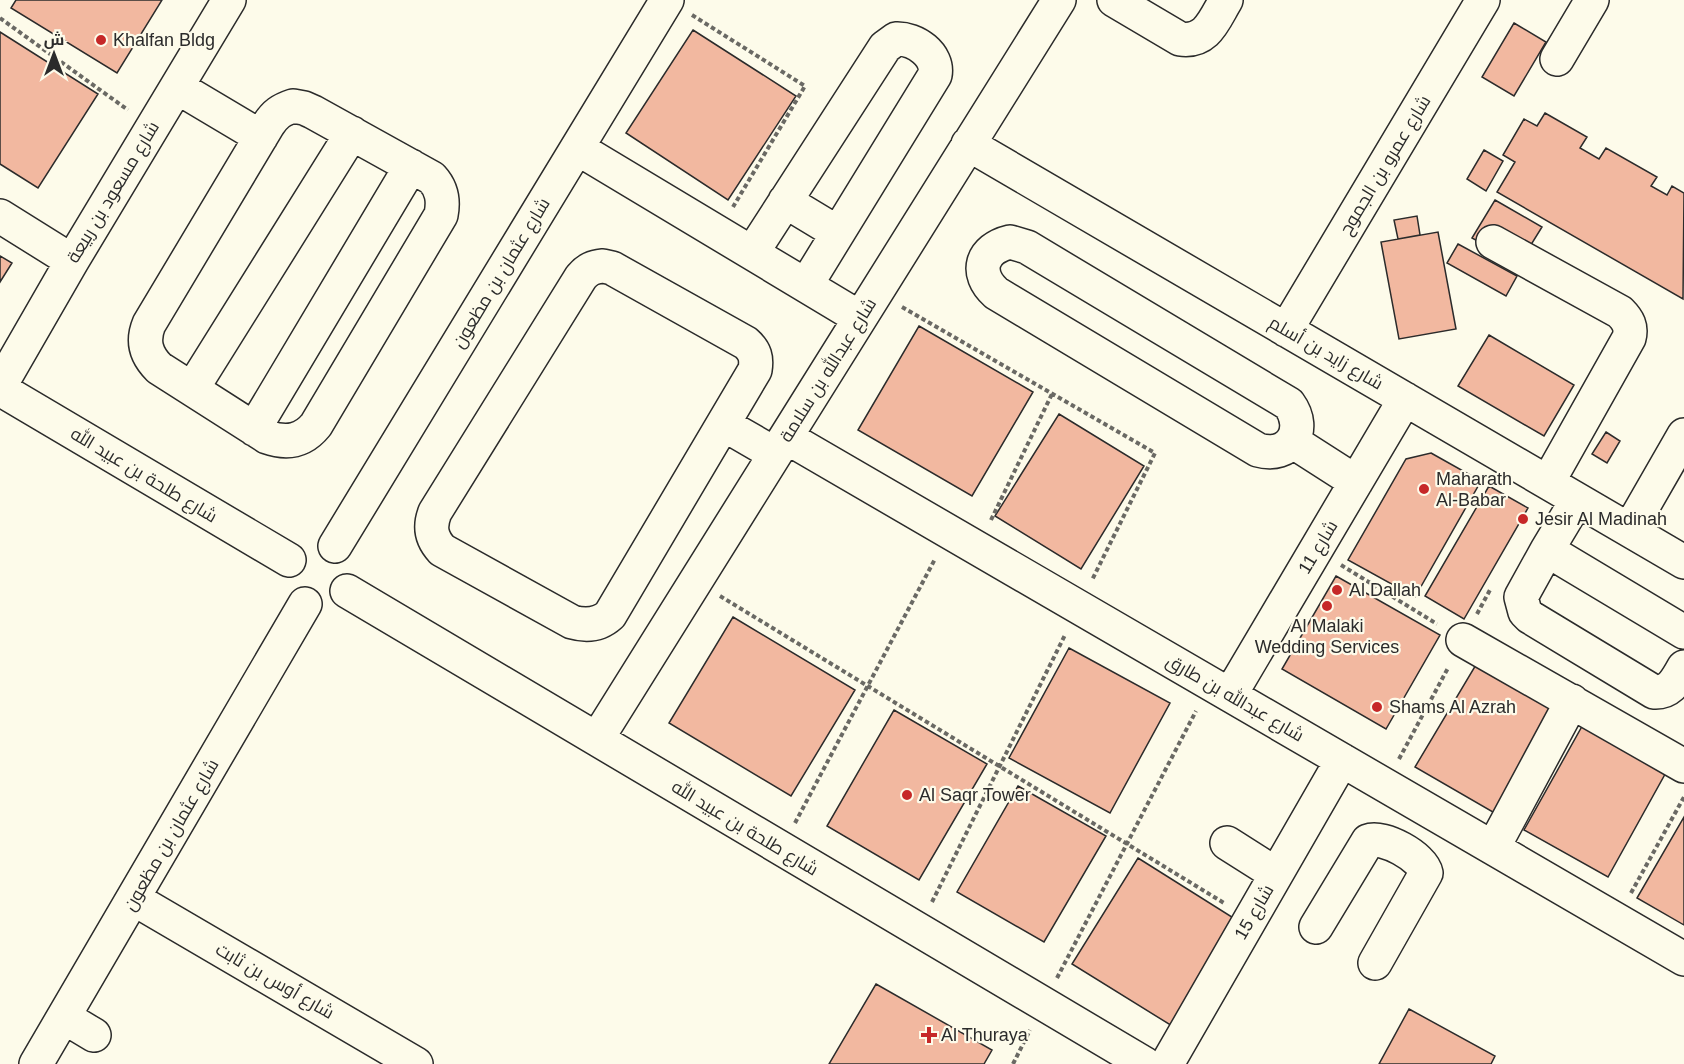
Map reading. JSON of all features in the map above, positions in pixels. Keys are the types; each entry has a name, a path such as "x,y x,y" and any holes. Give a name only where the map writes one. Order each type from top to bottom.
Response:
{"street":[{"name":"شارع مسعود بن ربيعة","path":"0,388 72,261 229,0"},
{"name":"شارع عبدالله بن سلامة","path":"597,739 1059,0"},
{"path":"1135,5 1180,39 1190,41 1204,34 1226,0"},
{"name":"شارع عمرو بن الجموح","path":"1286,330 1484,0"},
{"path":"1557,59 1592,0"},
{"name":"شارع عثمان بن مظعون","path":"335,546 577,148 677,6"},
{"path":"752,253 885,46 896,39 910,40 934,60 935,75 806,285"},
{"path":"177,87 261,137"},
{"path":"293,106 304,108 351,133 432,178 442,193 441,215 316,425 303,437 285,442 267,437 159,368 147,352 145,333 274,115 293,106"},
{"path":"192,389 351,133"},
{"name":"شارع زايد بن أسلم","path":"968,144 1684,562"},
{"path":"577,148 860,318"},
{"path":"254,429 411,166"},
{"path":"785,201 837,233"},
{"path":"0,216 72,261"},
{"path":"1010,242 1027,247 1289,404 1298,422 1297,432 1292,441 1286,448 1268,453 1248,444 996,293 984,277 982,267 985,258 991,249 999,244 1010,242"},
{"path":"1493,242 1620,312 1627,318 1630,326 1629,338 1548,482"},
{"path":"594,267 612,268 746,343 752,349 755,355 755,370 723,424 610,615 596,623 588,625 572,622 442,549 432,536 432,520 435,512 581,277 594,267"},
{"name":"شارع طلحة بن عبيد الله","path":"0,388 289,560"},
{"name":"شارع 11","path":"1220,689 1316,550 1405,399"},
{"name":"شارع عبدالله بن طارق","path":"723,424 780,445 963,540 1684,959"},
{"path":"1630,529 1684,435"},
{"path":"1292,441 1356,482"},
{"path":"1578,500 1521,597 1524,612 1654,692 1671,688 1684,667"},
{"path":"318,542 335,546 345,555 350,566 351,579 347,591 336,603 320,607 305,604 291,593 285,577 289,560 301,547 318,542"},
{"path":"1547,550 1684,632"},
{"name":"شارع طلحة بن عبيد الله","path":"347,591 1145,1064"},
{"name":"شارع عثمان بن مظعون","path":"36,1064 305,604"},
{"path":"1463,640 1684,766"},
{"path":"1493,848 1572,701"},
{"name":"شارع 15","path":"1167,1064 1342,760"},
{"path":"1410,855 1432,813"},
{"path":"1316,927 1368,842 1380,839 1422,862 1426,873 1375,963"},
{"path":"1227,843 1276,874"},
{"name":"شارع أوس بن ثابت","path":"134,899 416,1064"},
{"path":"64,1017 94,1035"}],"path":[{"path":"677,6 805,86 718,232"},
{"path":"0,18 153,128"},
{"path":"781,849 868,686 963,540 1052,394"},
{"path":"1316,550 1463,640"},
{"path":"696,581 1250,919"},
{"path":"1013,1064 1127,844 1220,689"},
{"path":"1616,920 1684,797"}],"building":[{"name":"Khalfan Bldg","path":"16,0 162,0 117,73 11,8"},
{"path":"1514,23 1546,42 1514,96 1482,77"},
{"path":"693,30 796,96 728,200 626,133"},
{"path":"0,32 98,94 38,188 0,164"},
{"path":"1545,113 1587,137 1580,148 1599,159 1606,148 1657,177 1651,186 1667,195 1672,186 1684,193 1683,299 1497,192 1515,162 1503,155 1524,119 1537,126"},
{"path":"1484,150 1503,161 1486,191 1467,179"},
{"path":"1495,200 1542,227 1529,248 1491,226 1481,243 1472,238"},
{"path":"1417,216 1420,235 1398,239 1394,220"},
{"path":"1438,232 1456,329 1399,339 1381,242"},
{"path":"1458,244 1517,276 1506,296 1447,263"},
{"path":"0,256 12,263 0,282"},
{"path":"919,326 1033,392 972,496 858,430"},
{"path":"1489,335 1574,385 1544,436 1458,386"},
{"path":"1059,414 1144,466 1081,569 995,516"},
{"path":"1606,432 1620,441 1607,463 1592,454"},
{"path":"1431,453 1481,481 1415,597 1348,560 1406,459"},
{"path":"1489,486 1528,508 1464,619 1425,596"},
{"path":"1336,576 1440,635 1386,729 1282,669"},
{"path":"733,617 855,690 791,796 669,723"},
{"path":"1069,648 1170,703 1110,813 1009,758"},
{"path":"1477,663 1560,710 1498,815 1415,767"},
{"name":"Al Saqr Tower","path":"894,710 987,764 919,880 827,826"},
{"path":"1585,721 1669,767 1608,877 1524,830"},
{"path":"1018,786 1106,836 1044,942 957,892"},
{"path":"1684,817 1684,925 1637,898"},
{"path":"1138,858 1243,924 1177,1029 1072,964"},
{"path":"876,984 992,1050 984,1064 829,1064"},
{"path":"1409,1009 1495,1056 1491,1064 1379,1064"}],"place":[{"name":"Khalfan Bldg","path":"101,40"},
{"name":"Maharath Al-Babar","path":"1424,489"},
{"name":"Jesir Al Madinah","path":"1523,519"},
{"name":"Al Dallah","path":"1337,590"},
{"name":"Al Malaki Wedding Services","path":"1327,606"},
{"name":"Shams Al Azrah","path":"1377,707"},
{"name":"Al Saqr Tower","path":"907,795"},
{"name":"Al Thuraya","path":"929,1035"}]}
